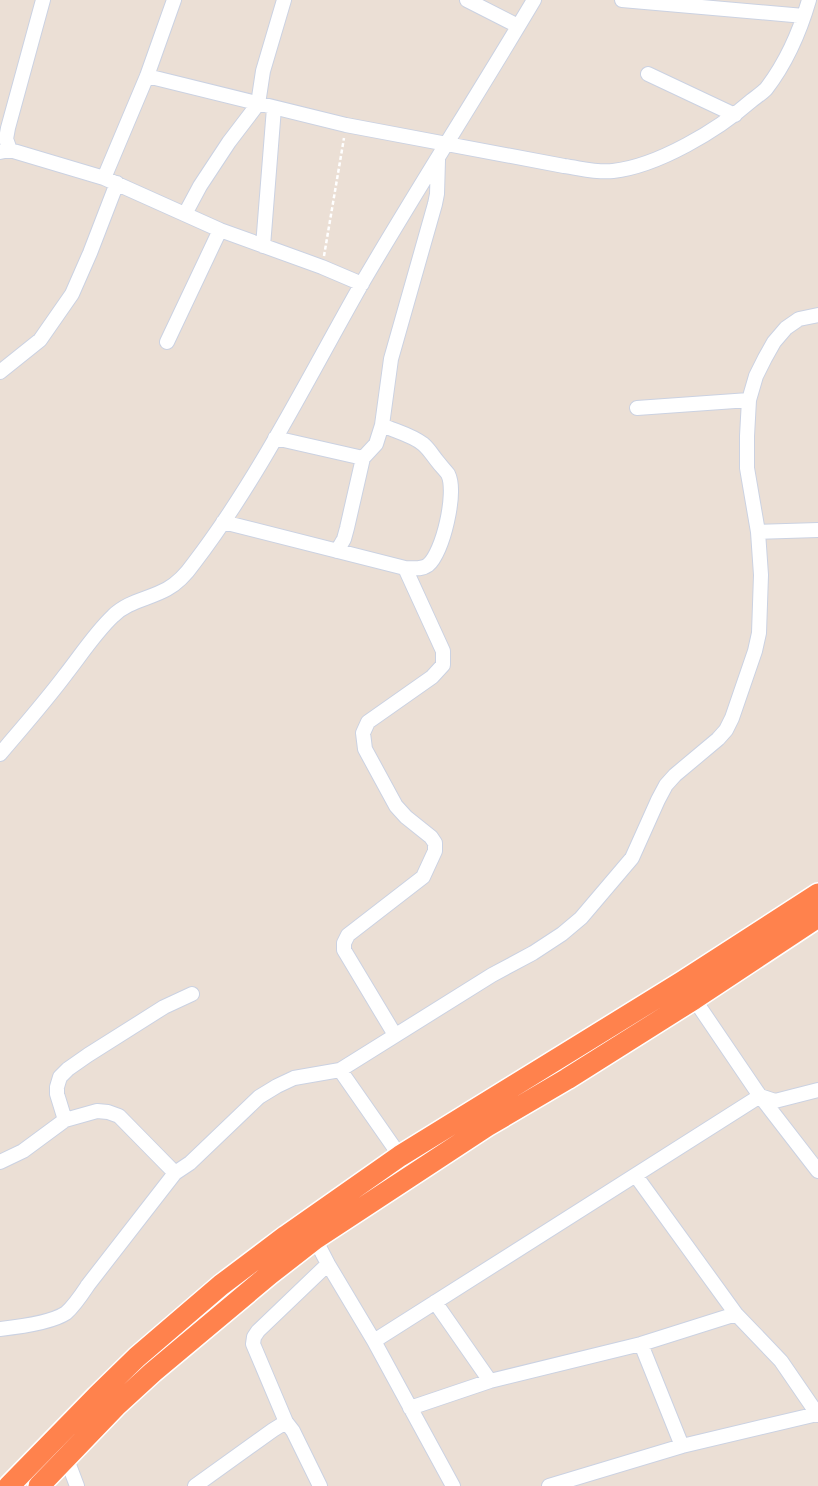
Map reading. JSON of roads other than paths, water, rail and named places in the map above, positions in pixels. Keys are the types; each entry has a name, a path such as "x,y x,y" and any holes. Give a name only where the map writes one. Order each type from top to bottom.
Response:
{"highway":[{"path":"9,1486 137,1357 220,1285 279,1241 400,1156 682,982 818,894"},
{"path":"39,1486 117,1405 153,1372 270,1274 315,1239 487,1126 567,1079 818,917"}],"street":[{"path":"44,0 8,128 5,151 111,181 220,230 322,267 362,284"},
{"path":"0,372 40,340 72,294 90,253 111,181 174,0"},
{"path":"185,214 200,186 258,104 263,71 284,0"},
{"path":"467,0 518,26"},
{"path":"0,754 113,616 123,607 167,589 182,578 193,565 223,522 275,438 362,284 534,0"},
{"path":"622,0 804,16"},
{"path":"147,76 346,125 564,166 596,171 613,171 651,161 676,150 706,134 735,115 765,90 782,63 804,16 809,0"},
{"path":"648,74 735,115"},
{"path":"264,246 274,108"},
{"path":"337,551 344,539 363,458 376,444 382,425 390,359 435,204 438,157"},
{"path":"167,342 220,230"},
{"path":"0,1329 37,1323 65,1314 75,1304 88,1284 175,1173 190,1164 259,1097 294,1078 340,1070 394,1035 562,934 581,918 632,858 666,785 726,730 755,651 759,633 762,576 758,532 747,468 749,400 756,376 774,342 786,328 799,319 818,315"},
{"path":"637,408 749,400"},
{"path":"223,522 405,568 427,566 435,557 450,508 452,498 448,475 423,444 382,425"},
{"path":"275,438 363,458"},
{"path":"758,532 818,530"},
{"path":"394,1035 344,950 344,943 348,935 423,877 435,851 435,843 431,837 406,818 396,806 365,749 363,733 368,722 432,677 443,665 443,651 405,568"},
{"path":"682,982 760,1096 818,1171"},
{"path":"66,1120 56,1094 60,1077 105,1044 164,1007 192,994"},
{"path":"340,1070 400,1156"},
{"path":"760,1096 775,1101 818,1090"},
{"path":"374,1342 760,1096"},
{"path":"0,1162 39,1141 66,1120 97,1111 119,1116 175,1173"},
{"path":"549,1486 570,1483 682,1446 818,1414 781,1361 736,1314 636,1176"},
{"path":"315,1239 453,1486"},
{"path":"320,1486 293,1431 286,1422 256,1355 253,1344 254,1337 258,1331 328,1264"},
{"path":"434,1302 490,1381"},
{"path":"410,1408 490,1381 641,1344 736,1314"},
{"path":"641,1344 682,1446"},
{"path":"195,1486 286,1422"},
{"path":"66,1457 77,1486"}]}
